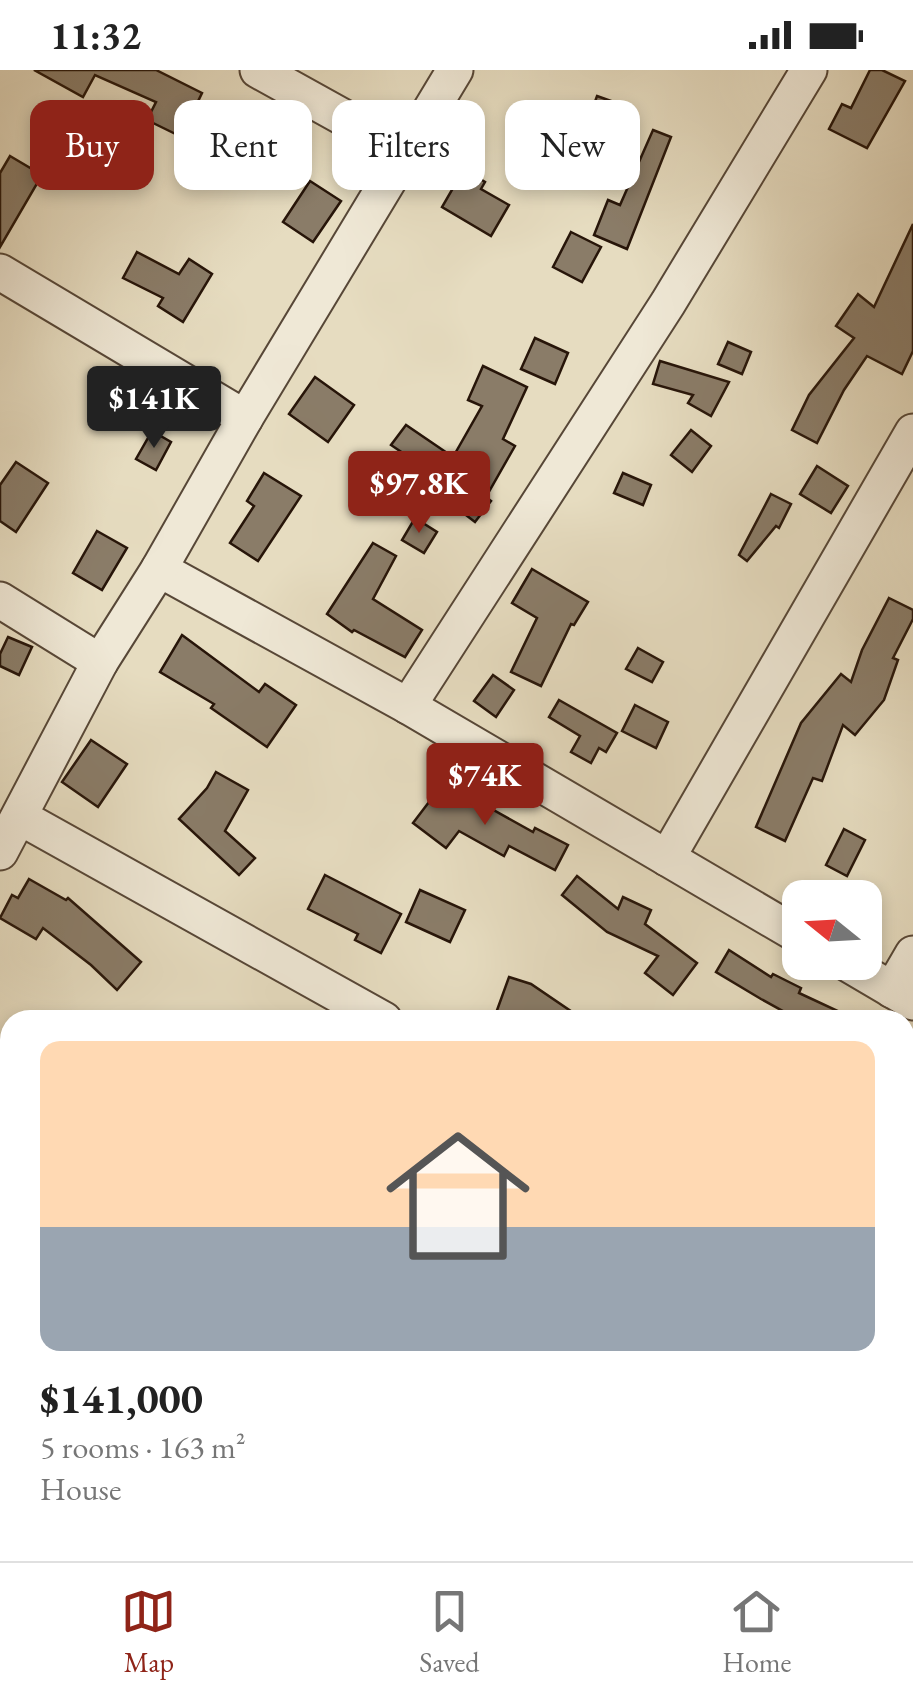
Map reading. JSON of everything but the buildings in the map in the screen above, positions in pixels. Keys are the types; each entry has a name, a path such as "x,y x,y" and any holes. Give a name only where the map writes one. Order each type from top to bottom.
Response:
{"street":[{"path":"258,70 332,111"},
{"path":"437,100 455,70"},
{"path":"408,706 668,303 809,70"},
{"path":"0,852 100,662 383,190"},
{"path":"0,272 246,418"},
{"path":"667,858 913,432"},
{"path":"159,569 408,706 782,925"},
{"path":"0,600 100,662"},
{"path":"20,817 366,1010"},
{"path":"876,980 903,996 913,954"}]}
